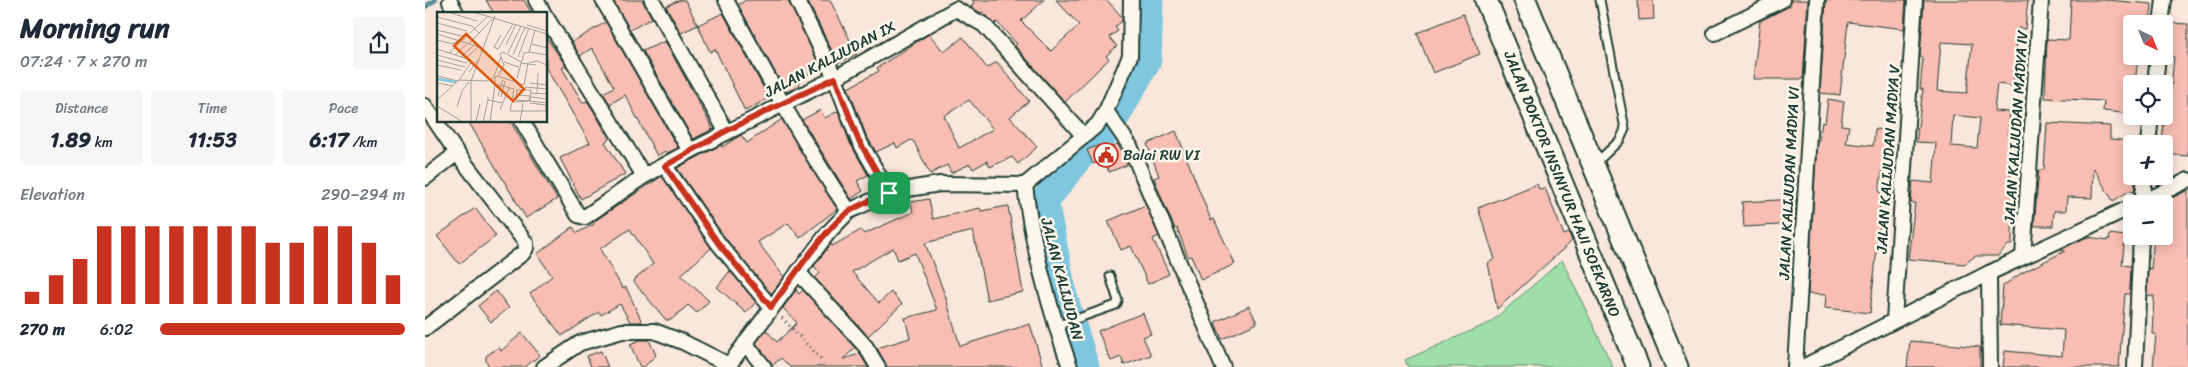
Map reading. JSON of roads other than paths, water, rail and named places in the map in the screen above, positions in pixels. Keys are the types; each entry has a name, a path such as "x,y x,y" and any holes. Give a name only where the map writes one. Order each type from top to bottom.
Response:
{"main road":[{"name":"JALAN DOKTOR INSINYUR HAJI SOEKARNO","path":"1486,0 1638,367"},
{"path":"1525,0 1677,367"}],"street":[{"path":"536,0 543,12"},
{"path":"603,0 690,151"},
{"path":"652,0 726,131"},
{"path":"726,0 781,104 849,211"},
{"path":"797,0 835,78 858,139 889,193"},
{"path":"1131,0 1130,56 1113,119 1131,146 1223,367"},
{"path":"1715,33 1782,0"},
{"name":"JALAN KALIJUDAN MADYA VI","path":"1795,367 1817,0"},
{"name":"JALAN KALIJUDAN MADYA V","path":"1894,320 1915,0"},
{"name":"JALAN KALIJUDAN MADYA IV","path":"2023,257 2041,0"},
{"path":"2162,15 2164,0"},
{"name":"JALAN KALIJUDAN IX","path":"523,122 581,217 585,217 644,176 726,131 835,78 954,5 984,25 1084,136"},
{"path":"547,18 644,176"},
{"path":"425,106 457,153 525,242 526,248 425,328"},
{"path":"544,367 580,343 622,331 654,331 683,342 728,366 828,233 849,211 889,193 941,184 1025,185 1098,124 1113,119"},
{"path":"425,178 457,153"},
{"path":"665,166 718,243 771,307"},
{"path":"2157,195 2188,180"},
{"name":"JALAN KALIJUDAN","path":"1025,185 1035,252 1060,325 1070,367"},
{"path":"1803,367 1989,273 2123,211"},
{"path":"2135,367 2141,245"},
{"path":"798,272 861,341 878,367"},
{"path":"1989,273 1991,367"},
{"path":"745,343 764,367"}],"lane":[{"path":"1593,166 1620,140 1625,130 1600,0"},
{"path":"1060,325 1118,304 1110,276"}],"waterway":[{"path":"425,7 435,0"},
{"path":"1085,367 1063,296 1044,202 1078,158 1108,130 1147,60 1149,0"}],"place":[{"name":"Balai RW VI","path":"1106,155"}]}
